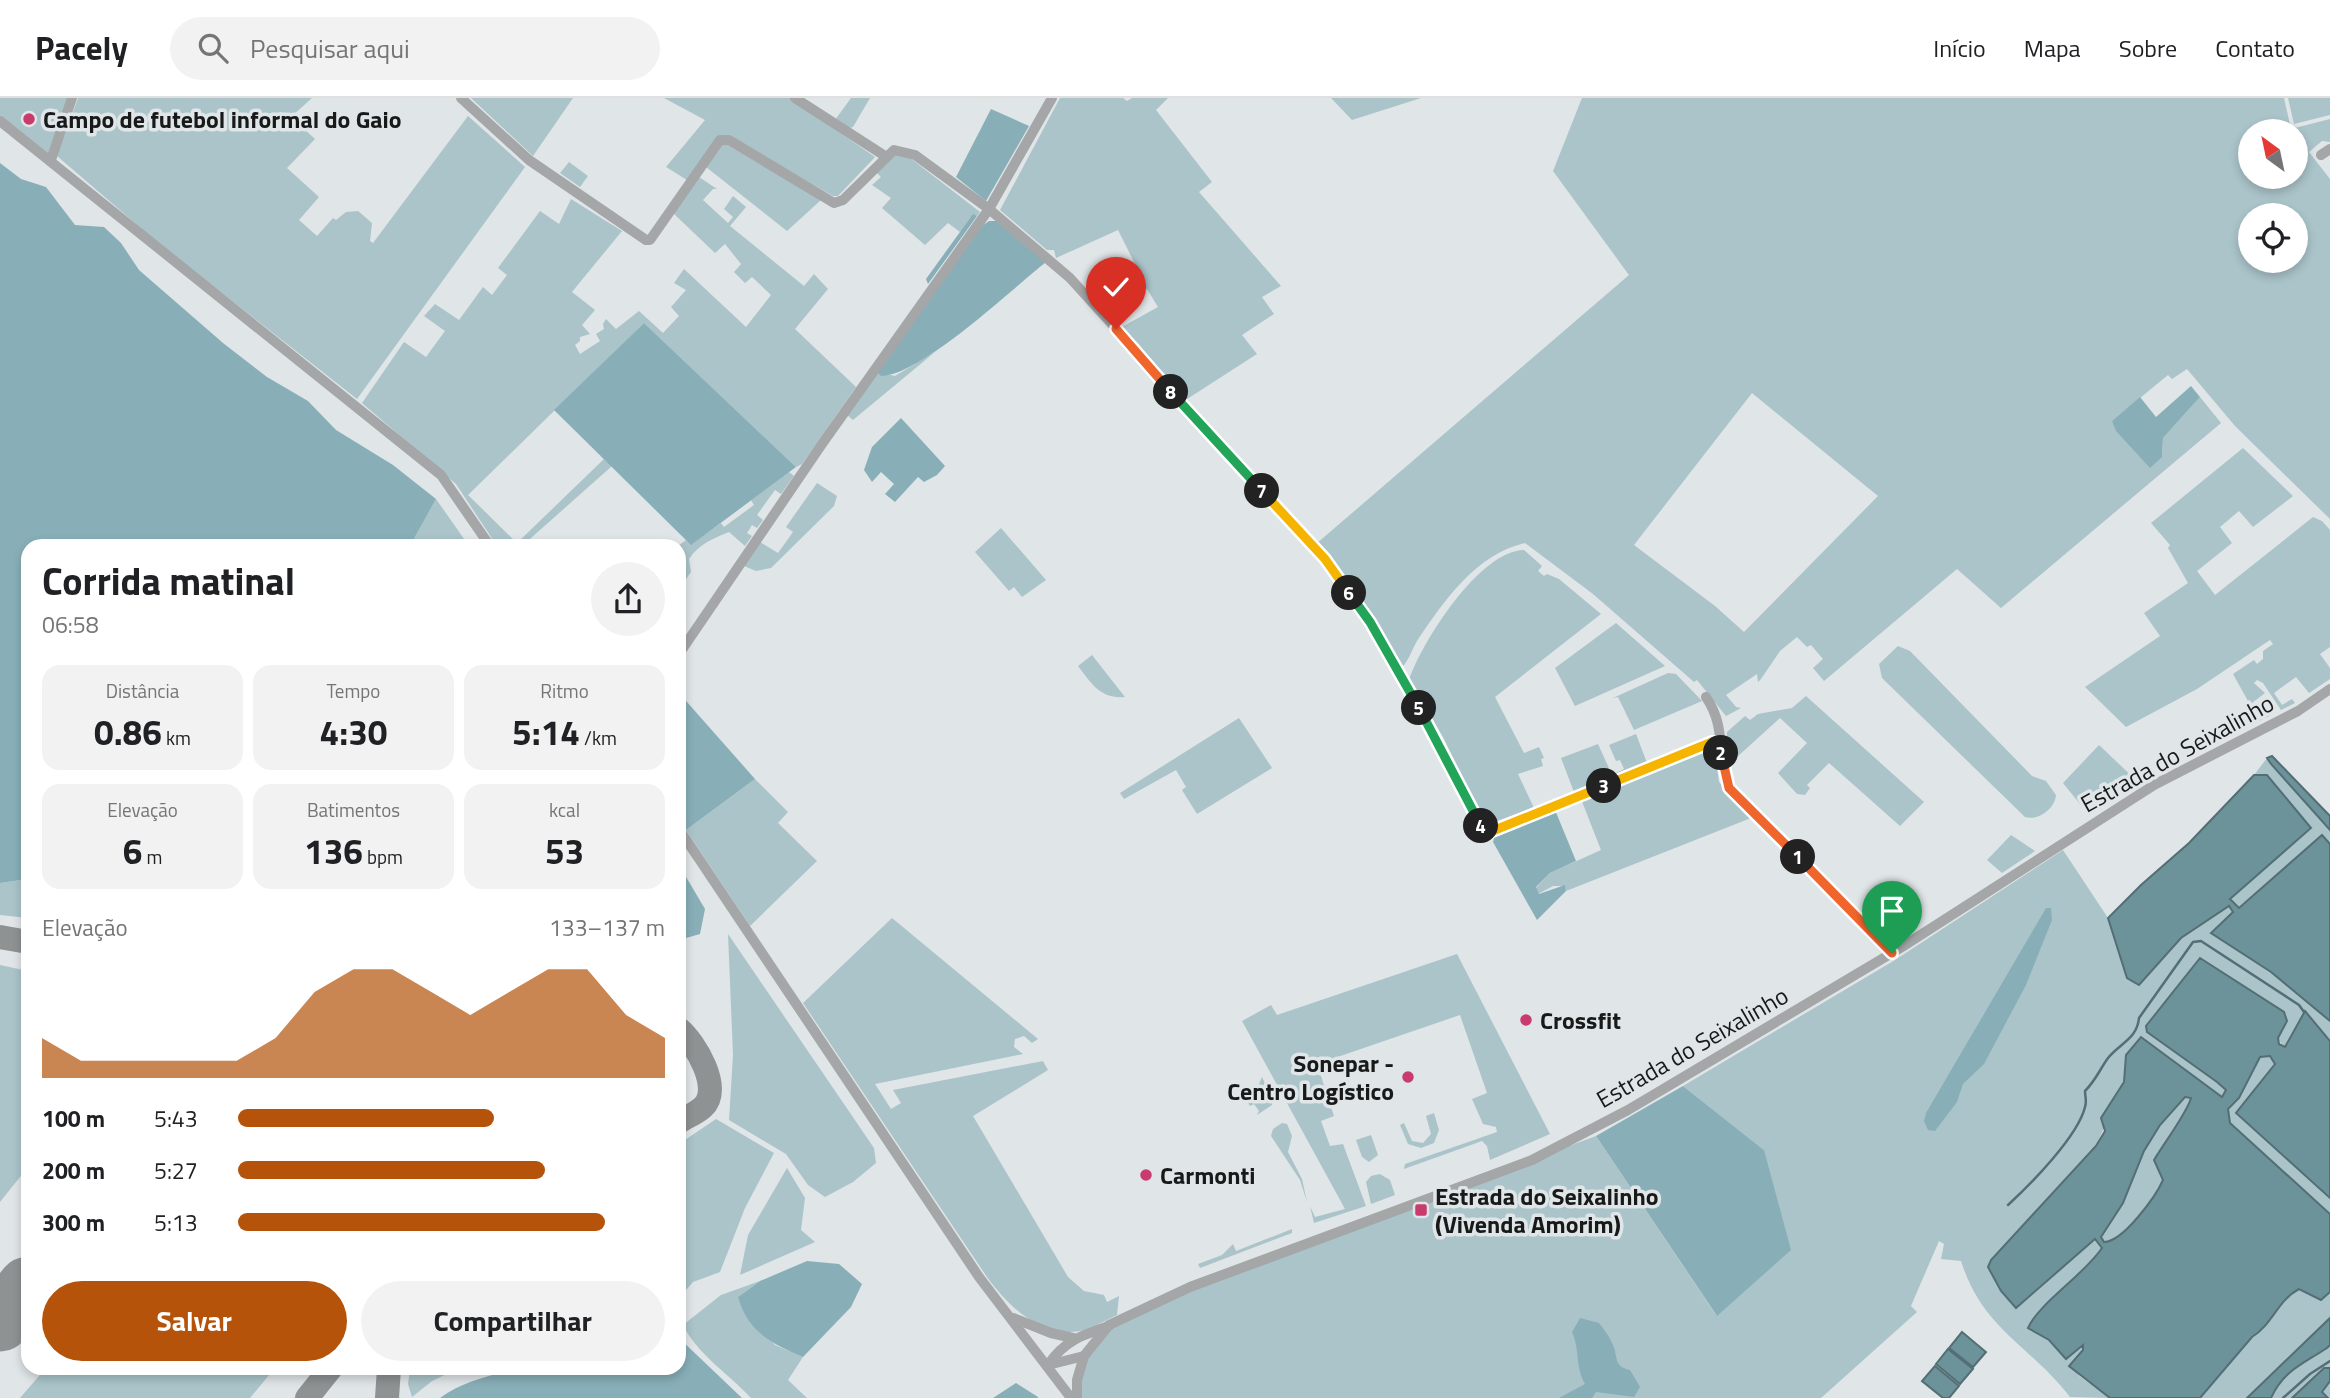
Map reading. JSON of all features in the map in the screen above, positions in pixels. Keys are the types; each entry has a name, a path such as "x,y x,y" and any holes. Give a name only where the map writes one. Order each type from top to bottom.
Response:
{"street":[{"path":"51,160 72,98"},
{"path":"461,98 529,160 646,240 650,240 720,140 729,140 834,203 843,201 885,156 894,150 915,155 989,209 1070,278 1325,559 1370,622 1437,739 1484,831 1490,832 1704,745 1720,743"},
{"path":"795,98 885,156"},
{"path":"686,644 830,433 989,209 1052,98"},
{"path":"0,121 441,475 485,539"},
{"name":"Estrada do Seixalinho","path":"1077,1398 1077,1380 1084,1356 1109,1325 1190,1287 1532,1160 1628,1111 1892,953 2154,785 2298,711 2330,689"},
{"path":"1706,697 1718,716 1724,777 1729,788 1892,953"},
{"path":"686,839 973,1268 1071,1398"},
{"path":"1012,1318 1051,1333 1073,1338"},
{"path":"1048,1365 1059,1348 1073,1338 1109,1325"},
{"path":"1048,1365 1084,1356"}],"shaded area":[{"path":"0,98 68,98 47,157 0,118"},
{"path":"78,98 312,98 291,117 315,139 287,168 319,197 299,220 317,236 333,218 336,220 346,212 358,211 372,223 370,241 373,243 468,116 525,167 357,399 156,241 57,156"},
{"path":"471,98 573,98 533,156"},
{"path":"664,98 790,98 875,157 838,196 833,196 727,136 687,180 666,167 705,120"},
{"path":"851,98 870,98 853,127 847,129 835,120"},
{"path":"1060,98 1123,98 1127,101 1132,98 1168,98 1156,110 1212,182 1199,192 1281,286 1262,297 1274,314 1242,335 1257,354 1184,401 1137,342 1132,342 1120,328 1158,307 1147,289 1106,312 1089,292 1137,268 1118,230 1056,258 1054,250 1047,250 1000,210"},
{"path":"1331,98 1421,98 1352,120"},
{"path":"1582,98 2284,98 2289,119 2238,119 2238,189 2308,189 2308,125 2330,119 2330,142 2322,141 2309,152 2330,179 2330,519 2235,426 2187,369 2172,379 2168,375 2112,421 2162,457 2163,438 2200,397 2221,423 2001,608 1957,569 1824,681 1813,668 1823,659 1811,645 1807,647 1797,637 1780,651 1758,682 1757,674 1726,695 1736,707 1741,708 1726,716 1697,680 1694,682 1593,594 1525,543 1491,557 1462,582 1427,626 1401,668 1316,544 1629,275 1553,171","holes":["1752,393 1878,496 1744,632 1715,606 1634,545"]},
{"path":"2288,98 2330,98 2330,115 2308,120 2293,119"},
{"path":"991,109 1029,126 986,201 956,177"},
{"path":"723,142 821,200 787,231 706,167"},
{"path":"905,154 980,212 977,216 973,215 960,232 948,223 925,245 882,208 891,198 872,185 881,177 876,172 893,155"},
{"path":"569,162 588,176 580,187 560,173"},
{"path":"0,163 21,179 46,187 75,225 104,227 121,243 139,270 223,343 267,377 308,401 336,430 393,465 436,499 414,539 21,539 21,880 0,883"},
{"path":"699,177 717,189 713,189 703,200 728,223 733,217 724,209 733,196 746,207 730,226 804,286 814,274 828,289 795,329 856,387 802,464 796,467 644,323 468,495 513,539 492,539 456,484 362,403 404,342 426,357 445,331 424,316 435,304 459,320 483,287 492,295 507,275 498,268 540,211 559,224 571,199 622,231 572,292 595,310 582,325 590,334 580,337 580,341 575,345 580,354 600,341 596,334 604,329 606,319 616,329 639,311 663,333 679,316 671,307 686,290 674,283 684,269 746,327 771,295 752,277 745,283 734,272 741,264 725,244 715,253 673,213"},
{"path":"973,214 977,216 928,284 926,279"},
{"path":"989,221 997,221 1046,262 942,347 898,372 881,376 877,372 982,226"},
{"path":"644,323 796,467 691,545 554,410"},
{"path":"935,352 853,420 847,415 877,372 895,376"},
{"path":"2191,386 2200,397 2163,438 2162,457 2150,468 2116,431 2112,421 2140,397 2156,417"},
{"path":"901,418 945,466 937,475 924,482 918,477 895,502 885,494 894,484 881,472 872,482 864,470 872,447"},
{"path":"2243,448 2293,496 2253,527 2239,511 2220,527 2232,543 2197,571 2215,595 2313,517 2322,521 2330,530 2330,647 2320,654 2330,668 2330,679 2309,693 2296,677 2274,693 2282,705 2292,699 2295,703 2281,710 2263,683 2257,680 2254,683 2265,693 2252,703 2260,715 2271,709 2273,714 2259,721 2233,674 2254,660 2257,664 2263,659 2263,651 2273,644 2270,640 2197,689 2126,727 2085,687 2160,636 2144,613 2188,583 2168,548 2170,545 2151,523"},
{"path":"604,459 612,466 530,539 521,539"},
{"path":"789,472 794,476 781,494 775,490 757,515 763,520 757,528 752,525 747,533 752,536 745,546 729,532 706,542 689,559 691,572 686,579 686,540 691,544 721,523 724,527 754,505 751,500"},
{"path":"817,483 837,496 834,506 771,568 756,571 744,566 760,542 778,553 793,532 786,527"},
{"path":"436,499 464,539 414,539"},
{"path":"1001,528 1046,580 1022,597 1014,587 1009,591 975,552"},
{"path":"1524,550 1542,566 1538,571 1544,576 1547,574 1559,579 1601,614 1495,697 1524,753 1539,747 1544,758 1541,759 1543,766 1518,774 1534,808 1488,824 1482,819 1443,737 1409,680 1439,622 1471,582 1489,565 1507,554"},
{"path":"1616,623 1665,666 1575,706 1555,668"},
{"path":"1898,646 1910,651 2032,776 2046,781 2056,795 2049,809 2035,817 2025,817 1882,678 1879,664"},
{"path":"1092,655 1125,697 1109,696 1097,689 1088,679 1078,666"},
{"path":"1668,673 1676,674 1702,701 1634,730 1618,697 1613,698"},
{"path":"1806,696 1924,802 1900,826 1829,763 1807,785 1810,788 1805,795 1797,794 1778,773 1807,743 1780,718 1726,767 1727,732 1745,716 1750,720 1758,714 1792,708"},
{"path":"686,701 755,779 686,830"},
{"path":"1239,718 1272,768 1197,814 1182,790 1186,787 1176,770 1124,799 1120,793"},
{"path":"1636,734 1647,763 1574,792 1561,758 1598,744 1612,775 1624,769 1620,760 1616,761 1609,745"},
{"path":"2099,745 2139,783 2088,814 2063,783"},
{"path":"1711,749 1715,754 1719,782 1751,818 1566,891 1565,886 1553,886 1538,894 1536,888 1550,873 1601,850 1581,799"},
{"path":"2272,756 2330,816 2330,830 2271,764 2267,758"},
{"path":"2267,758 2330,830 2330,844 2321,835 2238,908 2229,899 2311,829 2267,775 2254,775"},
{"path":"2254,775 2267,775 2311,828 2230,899 2239,908 2322,835 2330,844 2330,1021 2271,972 2211,933 2233,912 2229,906 2181,938 2139,985 2127,978 2108,918 2189,843"},
{"path":"755,779 788,812 778,823 817,861 750,926 686,830"},
{"path":"1555,810 1576,861 1550,873 1536,887 1539,894 1565,885 1566,891 1537,920 1493,842 1495,836"},
{"path":"2011,835 2035,851 2002,873 1987,860"},
{"path":"2063,850 2108,918 2127,978 2138,985 2181,938 2229,906 2233,911 2211,933 2271,972 2330,1021 2330,1041 2305,1011 2285,1047 2199,958 2147,1026 2147,1032 2217,1082 2226,1090 2222,1097 2201,1082 2124,1081 2096,1146 2013,1238 2016,1308 2089,1242 2095,1239 2102,1248 2067,1288 2031,1321 2066,1359 2083,1344 2083,1350 2074,1360 2079,1376 2110,1398 2070,1397 1994,1320 1970,1284 1961,1261 1941,1259 1944,1244 1939,1241 1911,1306 1917,1312 1821,1398 1077,1398 1084,1356 1109,1325 1190,1287 1596,1136 1716,1315 1764,1150 1683,1086 1895,960"},
{"path":"686,877 705,909 700,934 686,938"},
{"path":"21,880 21,917 0,915 0,883"},
{"path":"2046,908 2051,908 2052,920 2026,985 1984,1064 1963,1084 1957,1102 1935,1131 1928,1130 1924,1121 1926,1113"},
{"path":"892,918 1038,1039 1032,1043 1024,1036 1015,1039 1014,1047 1023,1054 875,1084 891,1109 901,1103 893,1090 1043,1061 1048,1070 973,1116 1068,1277 1084,1291 1104,1295 1107,1302 1119,1296 1117,1315 1083,1330 1058,1331 1034,1322 1013,1307 987,1277 803,1003"},
{"path":"728,934 874,1148 876,1163 853,1182 825,1197 808,1185 786,1154 729,1120 733,1055"},
{"path":"1457,954 1550,1134 1490,1160 1487,1146 1482,1141 1404,1169 1405,1164 1497,1132 1496,1127 1483,1124 1472,1099 1487,1093 1460,1015 1317,1064 1334,1116 1321,1121 1330,1146 1343,1144 1366,1206 1314,1223 1310,1206 1315,1217 1345,1209 1242,1021 1271,1005 1277,1015"},
{"path":"2200,958 2284,1012 2287,1021 2278,1038 2279,1044 2285,1047 2305,1011 2330,1041 2330,1198 2236,1113 2275,1064 2270,1056 2260,1057 2239,1098 2228,1109 2230,1123 2330,1214 2330,1292 2321,1300 2299,1289 2292,1294 2200,1398 2110,1398 2069,1366 2083,1350 2083,1345 2066,1359 2049,1340 2028,1328 2042,1309 2102,1248 2095,1239 2016,1308 2001,1291 1988,1267 1991,1260 2096,1146 2105,1131 2101,1118 2124,1082 2126,1055 2141,1037 2222,1097 2226,1090 2147,1032 2146,1026","holes":["2185,1097 2191,1098 2154,1160 2163,1180 2159,1187 2129,1227 2112,1240 2104,1242 2101,1237 2123,1203 2144,1151 2160,1125"]},
{"path":"0,965 21,970 21,1176 0,1202"},
{"path":"2270,1056 2275,1063 2237,1113 2330,1198 2330,1214 2230,1123 2228,1109 2242,1091 2260,1057"},
{"path":"1262,1077 1272,1097 1272,1105 1257,1115 1259,1111 1254,1104 1250,1106 1238,1089 1245,1085 1248,1089 1252,1087 1257,1094 1262,1091 1259,1084"},
{"path":"1683,1086 1764,1150 1791,1250 1717,1316 1596,1136"},
{"path":"2185,1097 2191,1097 2185,1112 2154,1160 2163,1180 2133,1222 2110,1243 2104,1243 2101,1237 2123,1203 2144,1151 2160,1125"},
{"path":"1434,1113 1439,1130 1434,1143 1421,1148 1408,1144 1400,1125 1404,1123 1412,1141 1423,1143 1431,1134 1426,1116"},
{"path":"716,1119 774,1153 745,1208 720,1272 693,1282 686,1290 686,1139"},
{"path":"1282,1123 1287,1124 1292,1136 1288,1152 1302,1179 1307,1202 1300,1180 1271,1136 1273,1129"},
{"path":"1371,1135 1378,1155 1369,1162 1362,1157 1356,1140"},
{"path":"787,1168 805,1198 801,1230 815,1242 740,1275 748,1235"},
{"path":"1380,1174 1390,1180 1395,1195 1371,1204 1366,1182 1371,1176"},
{"path":"1292,1229 1292,1233 1200,1268 1198,1264 1222,1255 1233,1244 1236,1251"},
{"path":"807,1261 839,1264 862,1284 851,1307 803,1357 762,1335 748,1319 738,1297 760,1281"},
{"path":"760,1281 738,1297 775,1345 803,1357 788,1380 807,1398 751,1398 696,1345 686,1330 686,1323 721,1295"},
{"path":"2299,1289 2321,1300 2330,1292 2330,1318 2247,1398 2200,1398 2252,1337"},
{"path":"1580,1318 1599,1323 1606,1333 1618,1363 1630,1370 1640,1387 1634,1397 1596,1392 1592,1398 1559,1398 1585,1384 1572,1332"},
{"path":"2330,1318 2330,1345 2327,1348 2288,1374 2271,1398 2247,1398"},
{"path":"1962,1332 1986,1352 1973,1367 1949,1348"},
{"path":"686,1345 742,1398 440,1398 464,1384 492,1375 686,1375"},
{"path":"2330,1345 2330,1398 2271,1398 2283,1378"},
{"path":"1948,1349 1973,1369 1960,1384 1936,1364"},
{"path":"1935,1366 1959,1386 1949,1398 1943,1398 1922,1381"},
{"path":"2324,1368 2330,1368 2330,1381 2322,1392 2328,1398 2292,1398"},
{"path":"40,1375 269,1375 250,1398 20,1398"},
{"path":"409,1375 444,1375 412,1397 408,1384"},
{"path":"1016,1383 1038,1398 993,1398"}],"waterway":[{"path":"2008,1205 2064,1145 2081,1119 2086,1105 2085,1091 2108,1058 2135,1031 2139,1018 2193,942 2201,941 2299,1005 2304,1012"},
{"path":"2283,1398 2310,1374 2330,1361"}],"taxiway":[{"path":"0,937 21,941"},
{"path":"686,1036 705,1066 710,1089 703,1107 686,1118"},
{"path":"307,1398 325,1375"},
{"path":"387,1398 389,1375"}],"runway":[{"path":"0,1321 21,1296"}],"place":[{"name":"Campo de futebol informal do Gaio","path":"29,119"},
{"name":"Crossfit","path":"1526,1020"},
{"name":"Sonepar - Centro Logístico","path":"1408,1077"},
{"name":"Carmonti","path":"1146,1175"},
{"name":"Estrada do Seixalinho (Vivenda Amorim)","path":"1421,1210"}],"route":[{"path":"1116,329 1325,559 1370,622 1437,739 1484,831 1490,832 1712,742 1720,743 1724,777 1729,788 1892,953"}]}
